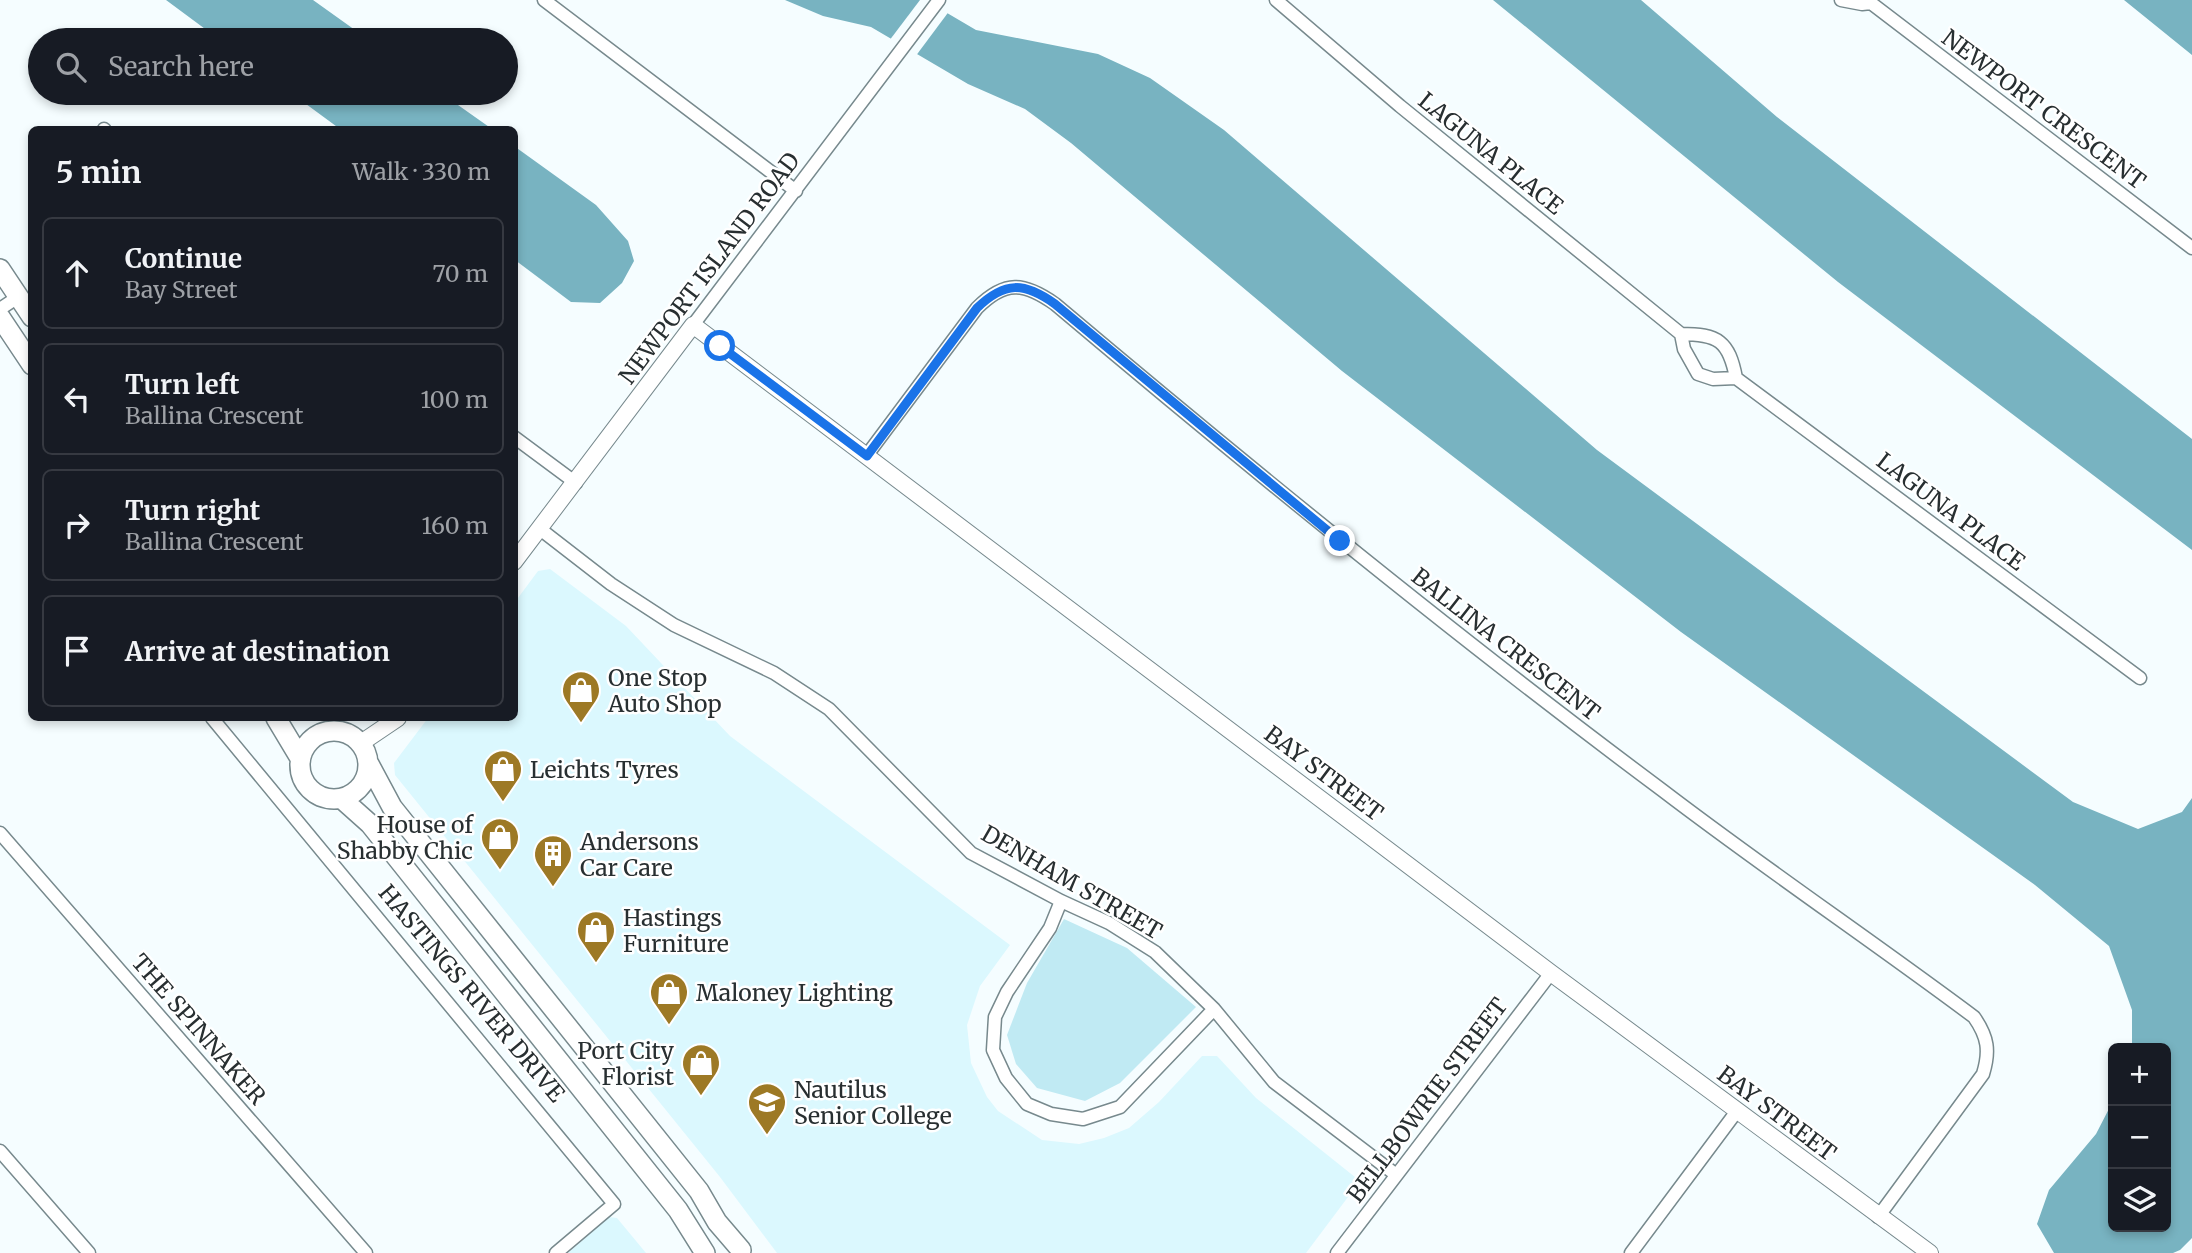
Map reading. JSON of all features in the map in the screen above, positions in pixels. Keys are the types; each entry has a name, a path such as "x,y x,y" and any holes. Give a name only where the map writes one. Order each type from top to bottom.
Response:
{"main road":[{"path":"0,270 28,311"},
{"path":"0,317 28,359"},
{"path":"278,721 300,758"},
{"path":"328,721 342,731"},
{"path":"369,764 362,786 342,799 319,796 310,790 300,770 300,758 304,748 320,733 342,731 353,735 361,743 392,807 699,1191 738,1252"},
{"name":"HASTINGS RIVER DRIVE","path":"342,799 370,824 391,850 678,1210 705,1253"}],"street":[{"path":"544,0 796,191"},
{"name":"NEWPORT ISLAND ROAD","path":"518,557 939,0"},
{"name":"LAGUNA PLACE","path":"1276,0 1400,106 1681,334 1687,356 1699,374 1713,379 1736,378 2140,678"},
{"name":"NEWPORT CRESCENT","path":"1841,0 1862,4 1871,2 2192,248"},
{"name":"BALLINA CRESCENT","path":"867,456 988,297 998,290 1022,287 1055,304 1278,491 1543,701 1974,1017 1989,1046 1983,1074 1878,1217"},
{"path":"0,309 18,297"},
{"name":"BAY STREET","path":"693,325 1551,973 1930,1253"},
{"path":"1681,334 1710,336 1723,342 1734,364 1736,378"},
{"path":"518,440 576,483"},
{"name":"DENHAM STREET","path":"540,529 611,583 674,625 774,673 830,709 971,853 1109,923 1155,952 1214,1009 1274,1082 1395,1174"},
{"name":"HASTINGS RIVER DRIVE","path":"214,721 614,1204 556,1253"},
{"path":"361,743 394,721"},
{"name":"THE SPINNAKER","path":"0,833 366,1253"},
{"path":"1061,901 1051,928 1007,992 995,1017 993,1050 1006,1078 1027,1104 1051,1114 1083,1119 1119,1107 1214,1009"},
{"name":"BELLBOWRIE STREET","path":"1337,1253 1551,973"},
{"path":"1630,1253 1737,1111"},
{"path":"0,1151 89,1253"}],"shaded area":[{"path":"166,0 313,0 352,28 204,28"},
{"path":"785,0 925,0 976,30 1098,54 1150,78 1224,130 1597,450 2073,802 2138,829 2182,812 2192,798 2192,1238 2173,1253 2054,1253 2037,1224 2049,1190 2096,1134 2108,1111 2108,1232 2171,1232 2171,1043 2132,1043 2132,1010 2109,946 2035,885 1681,632 1342,371 1071,143 1025,109 968,84 871,27 823,16"},
{"path":"1493,0 1641,0 1777,117 2192,439 2192,550 1838,282"},
{"path":"2124,0 2192,0 2192,55"},
{"path":"307,105 458,105 488,126 336,126"},
{"path":"518,149 596,205 628,241 634,261 622,283 600,303 571,302 518,262"},
{"path":"550,569 626,626 730,736 1010,945 980,986 967,1025 971,1063 987,1097 998,1111 1042,1140 1079,1144 1104,1138 1129,1128 1159,1102 1202,1056 1217,1056 1256,1098 1360,1181 1306,1253 777,1253 720,1177 395,775 394,763 426,721 518,721 518,598 538,571"},
{"path":"1064,919 1127,948 1196,1007 1120,1083 1085,1101 1037,1088 1016,1064 1007,1035 1027,983"},
{"path":"609,1217 617,1218 646,1253 568,1253"}],"pier":[{"path":"920,0 932,0 950,10 915,57 889,41"}],"place":[{"name":"One Stop Auto Shop","path":"581,724"},
{"name":"Leichts Tyres","path":"503,803"},
{"name":"House of Shabby Chic","path":"500,871"},
{"name":"Andersons Car Care","path":"553,888"},
{"name":"Hastings Furniture","path":"596,964"},
{"name":"Maloney Lighting","path":"669,1026"},
{"name":"Port City Florist","path":"701,1097"},
{"name":"Nautilus Senior College","path":"767,1136"}],"route":[{"path":"720,346 867,456 977,308 998,290 1022,287 1055,304 1340,541"}]}
